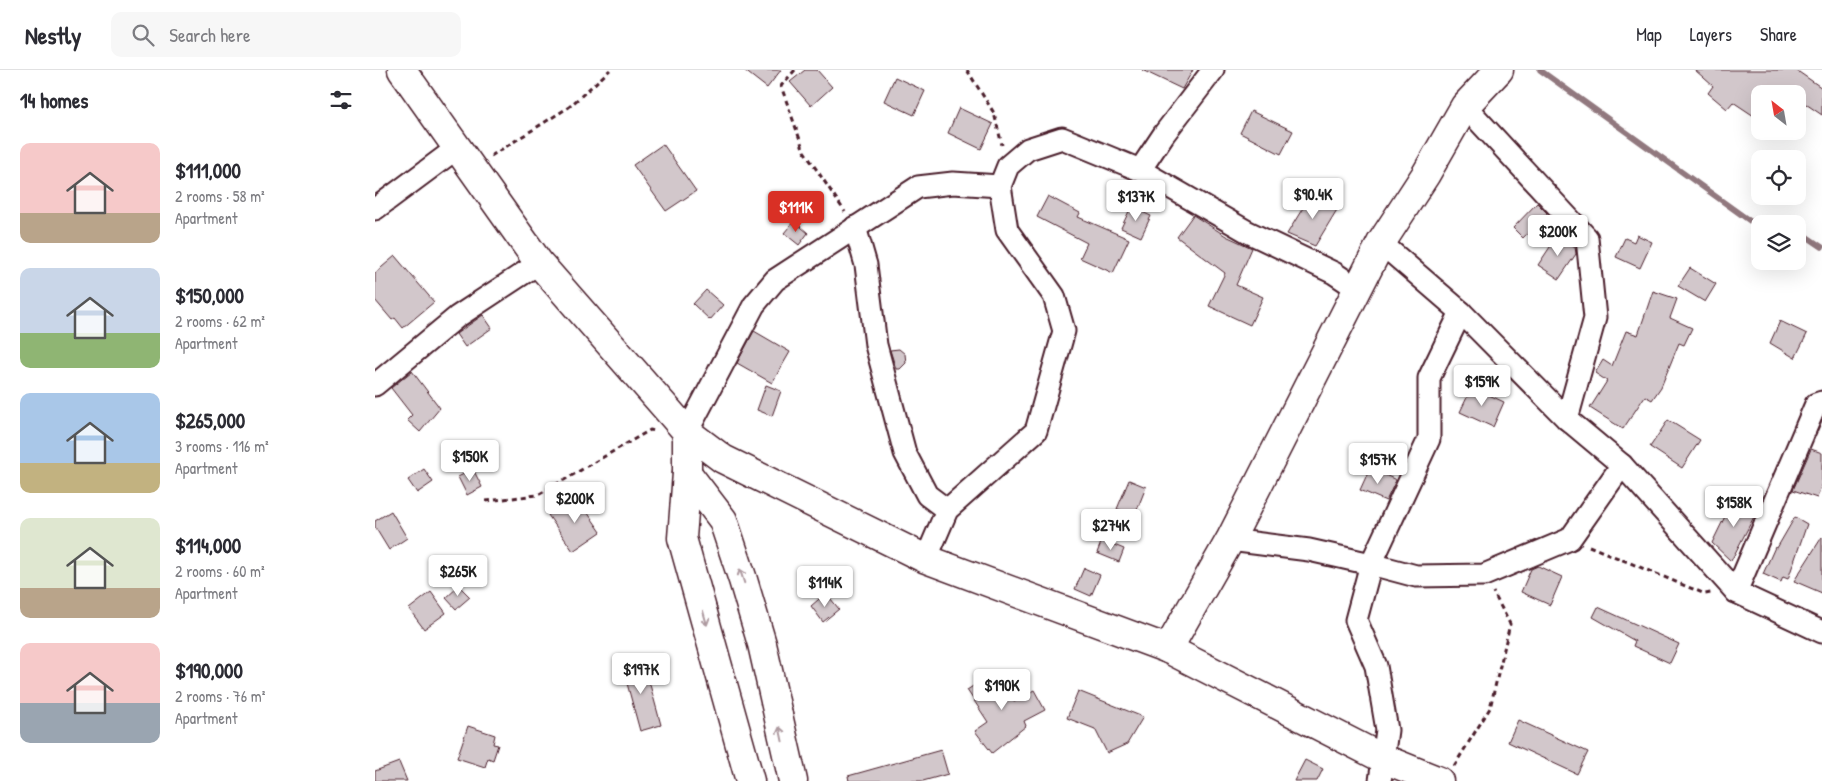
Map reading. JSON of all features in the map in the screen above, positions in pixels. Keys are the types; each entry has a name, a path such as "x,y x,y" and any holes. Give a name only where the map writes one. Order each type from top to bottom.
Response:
{"street":[{"path":"402,70 539,263 687,432 723,459 926,559 1168,650 1382,770 1444,777"},
{"path":"1140,170 1164,134 1213,70"},
{"path":"1168,650 1230,540 1381,243 1426,174 1465,106 1497,72"},
{"path":"1465,106 1587,238 1595,318 1567,419"},
{"path":"926,559 947,510 1037,431 1064,331 1054,296 1007,230 1000,186 1008,166 1028,149 1062,138 1140,170 1248,232 1334,273 1358,289"},
{"path":"375,209 464,158"},
{"path":"687,473 723,520 762,644 790,772 749,777 682,538 687,473 687,432 754,305 775,280 918,187 953,183 1000,186"},
{"path":"855,227 866,265 876,344 905,453 927,495 947,510"},
{"path":"1381,243 1461,312 1567,419 1622,465 1736,592 1822,632"},
{"path":"375,385 457,317 539,263"},
{"path":"1382,770 1387,730 1376,666 1356,620 1371,564 1429,439 1429,378 1461,312"},
{"path":"1736,592 1816,404 1822,402"},
{"path":"1230,540 1309,550 1416,576 1484,575 1570,538 1622,465"}],"path":[{"path":"464,158 569,107 610,70"},
{"path":"795,70 781,86 805,151 855,227"},
{"path":"967,70 994,113 1008,166"},
{"path":"486,501 538,495 650,430 687,432"},
{"path":"1570,538 1705,594 1736,592"},
{"path":"1444,777 1490,708 1510,624 1484,575"}],"building":[{"path":"744,70 781,70 767,88"},
{"path":"805,70 817,70 832,87 811,106 790,82"},
{"path":"1142,70 1193,70 1182,89"},
{"path":"1695,70 1796,70 1822,88 1822,115 1806,104 1806,85 1751,85 1751,114 1733,102 1727,109 1708,93 1713,86"},
{"path":"895,77 925,91 914,115 884,101"},
{"path":"959,108 993,124 981,149 948,133"},
{"path":"1251,111 1293,131 1281,154 1240,133"},
{"path":"663,144 696,191 666,211 633,165"},
{"path":"1312,193 1338,208 1315,246 1287,234"},
{"path":"1048,196 1080,213 1078,217 1129,239 1113,273 1080,258 1087,243 1037,217"},
{"path":"1537,203 1547,213 1523,238 1513,228"},
{"path":"1131,207 1151,216 1141,237 1121,228"},
{"path":"1193,215 1226,236 1252,248 1236,285 1263,297 1250,325 1209,306 1225,273 1177,237"},
{"path":"794,221 808,233 799,245 784,233"},
{"path":"1558,235 1575,247 1576,254 1559,279 1538,265"},
{"path":"1637,235 1652,242 1640,268 1616,257 1625,238 1634,242"},
{"path":"395,256 434,302 403,328 395,318 392,320 375,300 375,273"},
{"path":"1690,268 1716,284 1705,302 1678,286"},
{"path":"706,290 723,305 710,320 693,304"},
{"path":"1653,291 1677,299 1670,318 1692,328 1684,345 1679,343 1661,387 1652,400 1645,396 1623,429 1590,408 1607,381 1595,373 1603,360 1612,366 1626,331 1638,335"},
{"path":"483,315 492,328 465,347 456,334"},
{"path":"1780,321 1807,334 1795,358 1770,343"},
{"path":"754,331 790,352 772,383 737,363"},
{"path":"899,349 905,354 906,363 900,369 896,369 890,350"},
{"path":"412,371 440,408 420,432 407,420 412,415 391,388"},
{"path":"766,385 781,391 772,416 757,410"},
{"path":"1472,387 1504,402 1493,427 1460,412"},
{"path":"1668,420 1700,440 1682,468 1650,447"},
{"path":"1811,449 1822,453 1822,483 1817,498 1793,490"},
{"path":"1370,468 1396,480 1386,501 1360,490"},
{"path":"424,469 433,482 417,493 408,480"},
{"path":"473,469 482,487 467,495 458,477"},
{"path":"1129,480 1146,487 1135,515 1117,509"},
{"path":"576,496 601,532 573,551 548,515"},
{"path":"1733,500 1758,509 1731,561 1712,543"},
{"path":"391,511 407,538 389,550 375,527 375,521"},
{"path":"1795,517 1807,524 1788,579 1783,577 1781,582 1763,574 1775,547 1777,548"},
{"path":"1822,537 1822,593 1794,581"},
{"path":"1102,540 1124,549 1119,562 1097,553"},
{"path":"1538,566 1562,577 1550,605 1521,592 1531,569"},
{"path":"1084,568 1100,575 1091,596 1075,589"},
{"path":"459,586 470,597 456,609 446,598"},
{"path":"431,592 446,613 424,629 409,609"},
{"path":"826,593 839,609 823,622 811,606"},
{"path":"1598,607 1679,644 1670,663 1633,646 1635,641 1593,617"},
{"path":"643,659 661,725 640,731 622,665"},
{"path":"995,672 1014,701 1034,690 1045,710 1024,721 1026,726 992,753 975,731 988,722 967,690"},
{"path":"1078,691 1143,717 1127,744 1107,753 1095,729 1067,718"},
{"path":"1518,720 1588,752 1577,774 1508,742"},
{"path":"468,726 495,735 493,744 498,745 493,760 488,758 485,767 457,758"},
{"path":"941,750 948,774 923,781 849,781 848,776"},
{"path":"1305,760 1323,769 1317,781 1294,781"},
{"path":"399,762 407,781 375,781 375,771"}],"waterway":[{"path":"1540,70 1751,221"},
{"path":"1806,236 1822,247"}]}
